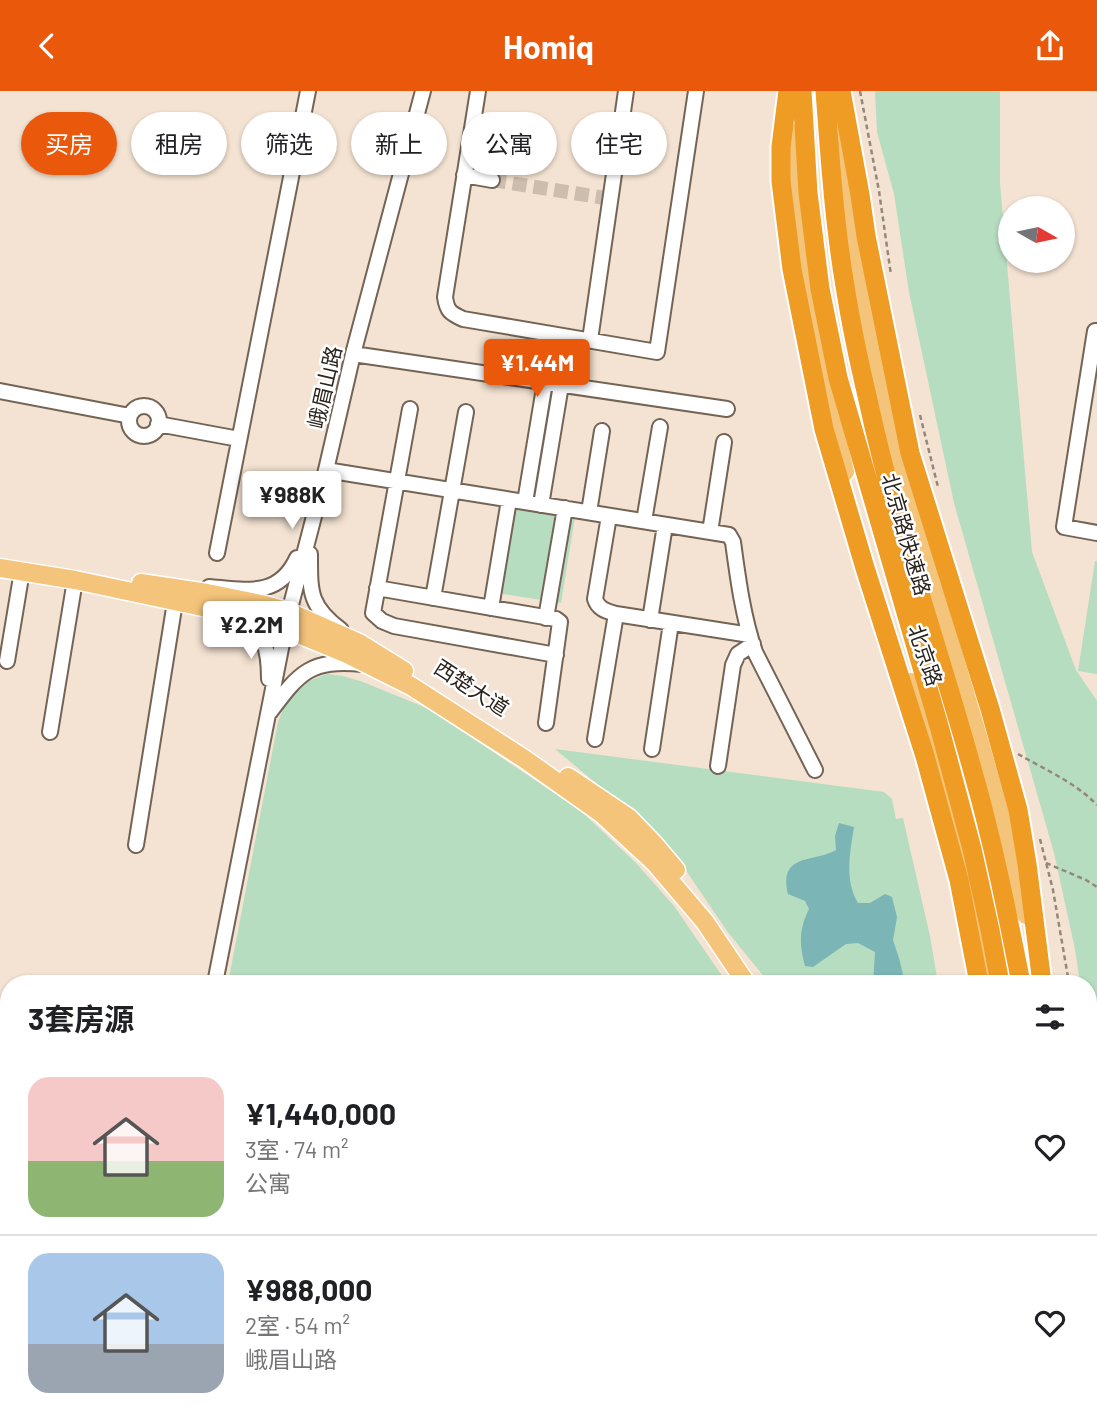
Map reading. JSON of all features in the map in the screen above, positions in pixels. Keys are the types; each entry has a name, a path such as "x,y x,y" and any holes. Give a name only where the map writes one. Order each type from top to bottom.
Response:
{"highway":[{"path":"788,91 781,147 781,181 792,269 821,416 865,568 925,756 958,880 976,975"},
{"name":"北京路快速路","path":"802,91 808,194 821,289 838,378 939,726 965,824 998,975"},
{"name":"北京路快速路","path":"825,91 833,193 845,285 868,401 897,512 973,772 1003,890 1019,975"},
{"path":"840,91 910,453 990,709 1018,810 1041,975"}],"main road":[{"name":"北京路","path":"796,91 796,158 803,249 818,351 848,486 943,775 989,975"},
{"name":"北京路","path":"840,91 840,127 850,234 889,435 1004,827 1040,975"},
{"name":"西楚大道","path":"0,568 75,580 264,620 287,620 359,643 629,818 676,869 752,975"},
{"name":"西楚大道","path":"75,580 132,582 266,605 287,620 411,686 523,758 602,814 655,863 705,922 741,975"}],"street":[{"path":"217,553 308,91"},
{"name":"峨眉山路","path":"217,975 287,620 353,354 423,91"},
{"path":"474,112 478,91"},
{"path":"590,340 607,198 626,91"},
{"path":"492,180 464,175 445,297 446,306 451,313 463,319 657,352 696,91"},
{"path":"1097,331 1063,527 1097,533"},
{"path":"353,354 727,409"},
{"path":"526,502 545,382"},
{"path":"541,505 561,385"},
{"path":"0,391 130,416 130,427 137,435 147,436 156,431 158,424 239,439"},
{"path":"410,409 373,613 390,624 556,655"},
{"path":"433,598 466,412"},
{"path":"644,521 660,427"},
{"path":"589,512 602,431"},
{"path":"710,532 724,442"},
{"path":"326,470 729,535 733,542 751,640 815,770"},
{"path":"491,608 509,500"},
{"path":"546,618 565,508"},
{"path":"609,516 595,599 597,605 615,614 751,640"},
{"path":"650,620 665,525"},
{"path":"132,582 253,590 269,587 278,583 292,570 310,531"},
{"path":"310,531 310,584 317,607 325,618 359,643"},
{"path":"7,661 22,571"},
{"path":"50,732 75,580"},
{"path":"377,588 560,622 546,723"},
{"path":"136,845 175,601"},
{"path":"221,610 244,621 262,638 269,663 268,716"},
{"path":"595,739 615,614"},
{"path":"652,750 671,623"},
{"path":"718,766 733,665 738,654 751,640"},
{"path":"268,716 291,684 302,674 327,665 368,664"}],"path":[{"path":"860,91 892,279"},
{"path":"918,410 939,488"},
{"path":"1021,765 1018,754 1052,772 1090,797 1097,805"},
{"path":"1040,838 1053,890 1068,975"},
{"path":"1046,863 1097,887"}],"green space":[{"path":"875,91 1000,91 1001,196 998,196 998,273 1008,273 1032,552 1076,670 1097,701 1097,975 1079,975 1054,853 954,503 909,292 894,194 877,132"},
{"path":"511,506 575,517 561,603 497,593"},
{"path":"1097,561 1097,674 1078,671"},
{"path":"327,674 343,676 429,709 581,811 636,863 674,906 721,975 230,975 278,722 288,696 306,682"},
{"path":"555,749 884,792 892,799 896,819 903,818 937,975 763,975 668,849 608,793"}],"water":[{"path":"839,823 854,827 850,875 858,903 870,903 885,894 892,897 897,917 893,940 903,975 874,975 875,952 858,943 846,944 813,967 805,966 801,937 809,909 805,901 788,894 788,872 800,861 836,850 835,836"}],"tunnel":[{"path":"492,180 605,198"}]}
